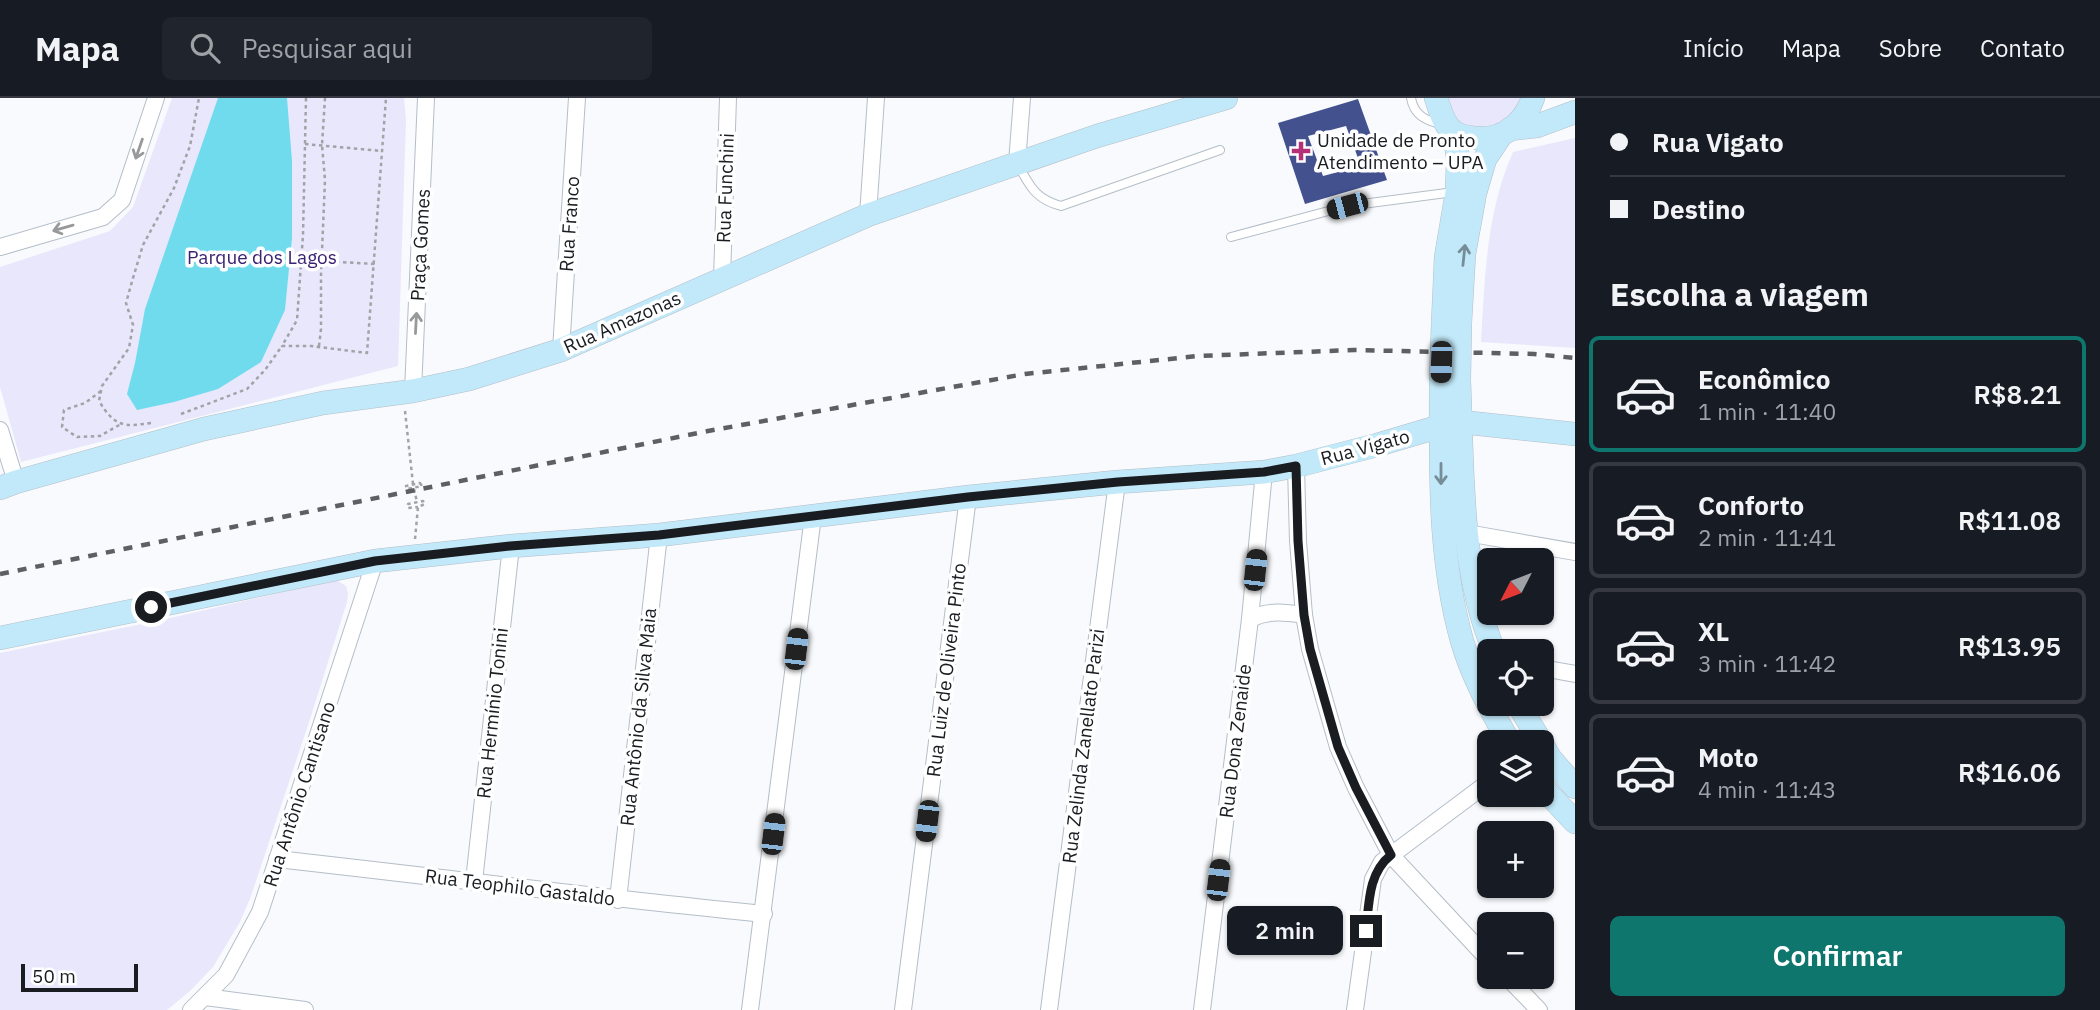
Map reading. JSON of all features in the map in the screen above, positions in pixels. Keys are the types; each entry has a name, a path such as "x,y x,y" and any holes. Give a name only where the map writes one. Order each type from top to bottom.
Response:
{"street":[{"path":"0,247 103,217 122,200 156,98"},
{"name":"Praça Gomes","path":"408,392 426,98"},
{"name":"Rua Franco","path":"561,350 577,98"},
{"name":"Rua Funchini","path":"722,278 728,98"},
{"path":"868,215 876,98"},
{"path":"1017,163 1022,98"},
{"name":"Rua Amazonas","path":"8,485 204,429 323,403 408,392 469,379 561,350 868,215 1097,136 1172,106 1226,98"},
{"path":"1436,98 1451,129 1458,158 1457,192 1446,257 1451,323 1451,424 1441,498 1447,576 1462,643 1486,701 1502,730"},
{"path":"1451,323 1475,193 1485,159 1532,102 1566,116"},
{"path":"1451,129 1466,137 1485,139 1537,127 1566,116"},
{"path":"1451,424 1463,489 1470,566 1482,621 1489,639"},
{"name":"Rua Vigato","path":"0,638 375,561 412,556 659,535 968,497 1118,482 1264,472 1296,466 1451,424 1575,434"},
{"path":"0,430 8,485"},
{"path":"1296,466 1304,615 1310,649 1338,747 1391,855 1477,947"},
{"name":"Rua Dona Zenaide","path":"1202,1010 1250,619 1264,472"},
{"name":"Rua Zelinda Zanellato Parizi","path":"1049,1010 1118,482"},
{"name":"Rua Luiz de Oliveira Pinto","path":"903,1010 968,497"},
{"path":"750,1010 813,516"},
{"path":"1467,533 1575,552"},
{"name":"Rua Antônio da Silva Maia","path":"618,900 659,535"},
{"name":"Rua Hermínio Tonini","path":"474,881 510,546"},
{"name":"Rua Antônio Cantisano","path":"191,1010 226,975 260,912 375,561"},
{"path":"1250,619 1274,611 1304,615"},
{"path":"1554,670 1575,674"},
{"path":"1554,763 1575,787"},
{"path":"1355,1010 1373,879 1382,862 1477,791"},
{"path":"1554,797 1570,811"},
{"name":"Rua Teophilo Gastaldo","path":"277,859 618,900 764,914"},
{"path":"1519,989 1539,1010"},
{"path":"205,997 305,1010"}],"lane":[{"path":"1411,98 1411,103 1423,120 1451,129"},
{"path":"1017,163 1034,192 1048,202 1061,206 1220,150"},
{"path":"1231,237 1347,206 1457,192"}],"path":[{"path":"151,423 127,427 108,416 99,401 103,386 130,348 133,325 127,303 130,290 143,245 174,188 190,146 199,98"},
{"path":"176,416 247,388 265,370 297,320 306,98"},
{"path":"319,347 325,98"},
{"path":"282,346 367,353 386,98"},
{"path":"304,144 382,151"},
{"path":"322,261 375,264"},
{"path":"101,391 85,403 64,410 62,427 77,437 100,436 121,424"},
{"path":"408,392 417,504 412,556"}],"green space":[{"name":"Parque dos Lagos","path":"172,98 404,98 406,120 398,366 21,462 0,387 0,267 110,231 133,207"},
{"path":"1446,98 1527,98 1506,124 1481,129 1461,123 1450,109"},
{"path":"1575,138 1575,348 1481,342 1492,222 1497,198 1513,152"},
{"path":"336,580 346,586 347,602 310,719 251,896 240,922 213,967 167,1010 0,1010 0,653"}],"water":[{"path":"218,98 287,98 292,161 292,238 285,310 261,362 218,389 137,410 127,394 145,309"}],"building":[{"name":"Unidade de Pronto Atendimento – UPA","path":"1358,99 1387,180 1305,204 1278,123","holes":["1346,126 1361,166 1323,176 1308,136"]}],"railway":[{"path":"0,574 708,431 1025,374 1198,356 1354,350 1534,354 1575,358"}],"place":[{"name":"Unidade de Pronto Atendimento – UPA","path":"1301,151"}],"route":[{"path":"151,607 375,561 412,556 659,535 968,497 1118,482 1264,472 1296,466 1298,541 1304,615 1310,649 1338,747 1391,855 1382,862 1373,879 1366,931"}]}
